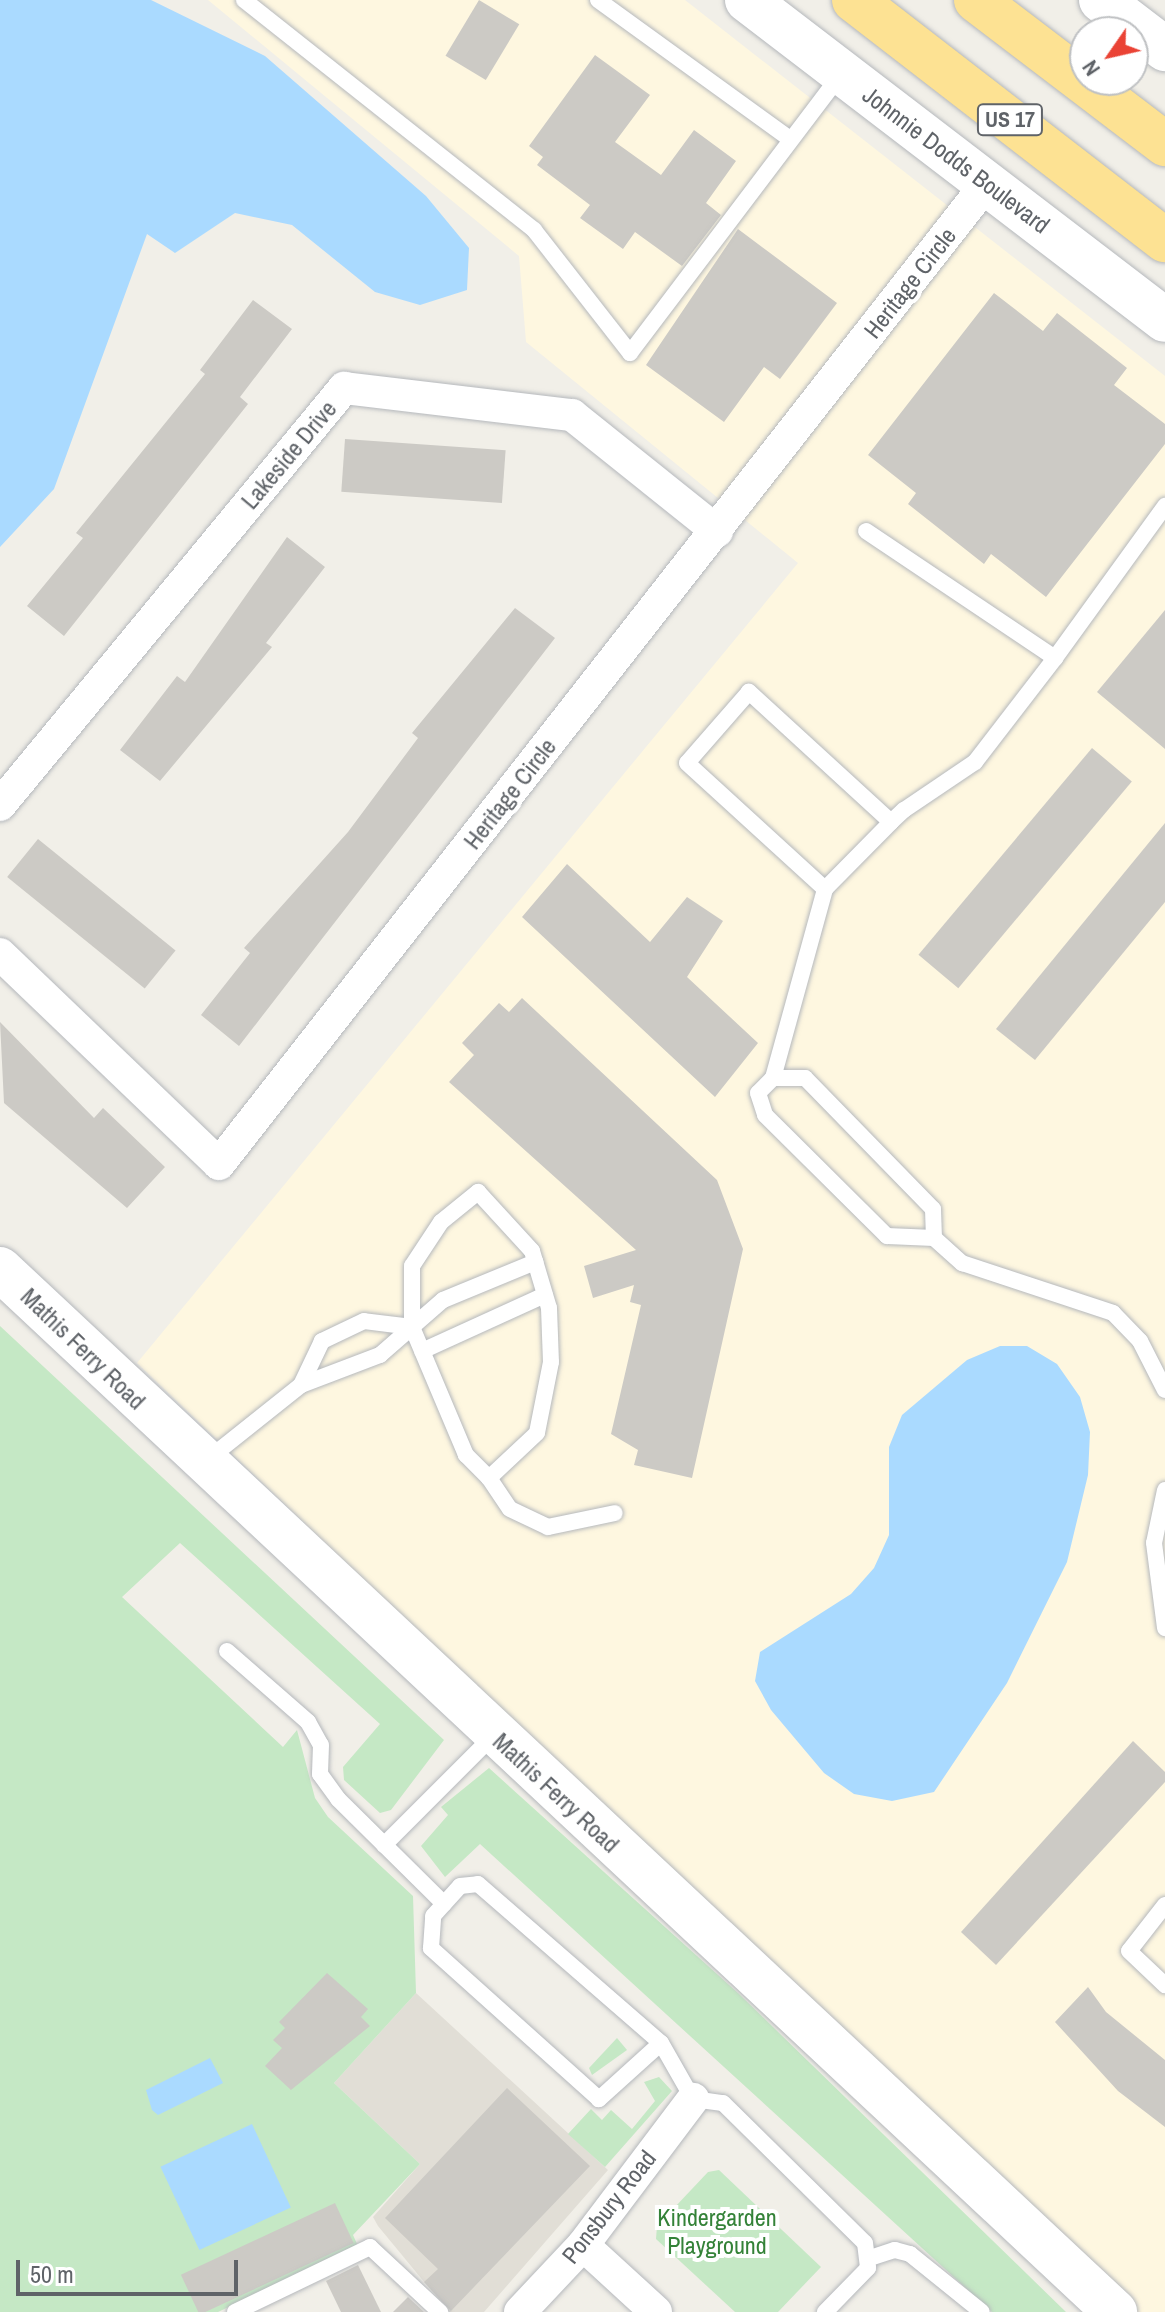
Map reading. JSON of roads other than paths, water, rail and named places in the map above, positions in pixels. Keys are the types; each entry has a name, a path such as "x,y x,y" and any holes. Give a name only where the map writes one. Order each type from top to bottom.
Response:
{"highway":[{"name":"US 17","path":"854,0 1165,240"},
{"path":"976,0 1165,144"}],"main road":[{"name":"Johnnie Dodds Boulevard","path":"747,0 1165,320"},
{"path":"1101,0 1165,49"},
{"name":"Mathis Ferry Road","path":"0,1269 202,1463 1115,2312"}],"street":[{"name":"Heritage Circle","path":"0,954 219,1164 987,183"},
{"name":"Lakeside Drive","path":"0,805 344,388 572,415 717,531"},
{"name":"Ponsbury Road","path":"520,2312 583,2245 693,2099"},
{"path":"583,2245 656,2312"}],"lane":[{"path":"244,0 534,230 630,353 842,73"},
{"path":"598,0 790,139"},
{"path":"1165,506 975,762 891,822 825,889 773,1078 758,1093 765,1115 887,1236 934,1238 962,1263 1113,1313 1140,1341 1165,1390"},
{"path":"866,531 1055,658"},
{"path":"825,889 687,763 749,692 891,822"},
{"path":"773,1078 805,1078 933,1209 934,1238"},
{"path":"489,1478 537,1433 551,1362 545,1295 535,1262 478,1192 441,1222 412,1266 412,1327 466,1455 489,1478 510,1509 548,1527 615,1513"},
{"path":"202,1463 301,1385 380,1355 443,1300 535,1262"},
{"path":"422,1351 545,1295"},
{"path":"301,1385 322,1341 364,1321 412,1327"},
{"path":"1165,1490 1159,1542 1165,1628"},
{"path":"227,1651 308,1722 321,1745 320,1774 384,1845 444,1904"},
{"path":"384,1845 494,1735"},
{"path":"661,2043 599,2099 431,1948 433,1916 460,1886 478,1884 661,2043 693,2099 723,2103 865,2243 870,2258"},
{"path":"1165,1905 1129,1951 1165,1985"},
{"path":"235,2312 370,2247 440,2312"},
{"path":"825,2312 870,2258 895,2250 910,2254 982,2312"}],"water":[{"path":"0,0 151,0 265,56 426,196 469,248 467,290 420,305 375,292 292,225 235,213 175,253 147,234 54,489 0,547"},
{"path":"1000,1346 1027,1346 1057,1364 1080,1397 1090,1432 1088,1475 1067,1562 1007,1683 934,1792 892,1801 854,1794 824,1773 771,1710 755,1681 760,1652 851,1594 874,1568 889,1535 889,1447 902,1415 967,1360"},
{"path":"210,2058 223,2083 158,2115 152,2110 146,2090"},
{"path":"252,2124 291,2207 199,2250 160,2167"}],"park label":[{"name":"Kindergarden Playground","path":"717,2232"}]}
